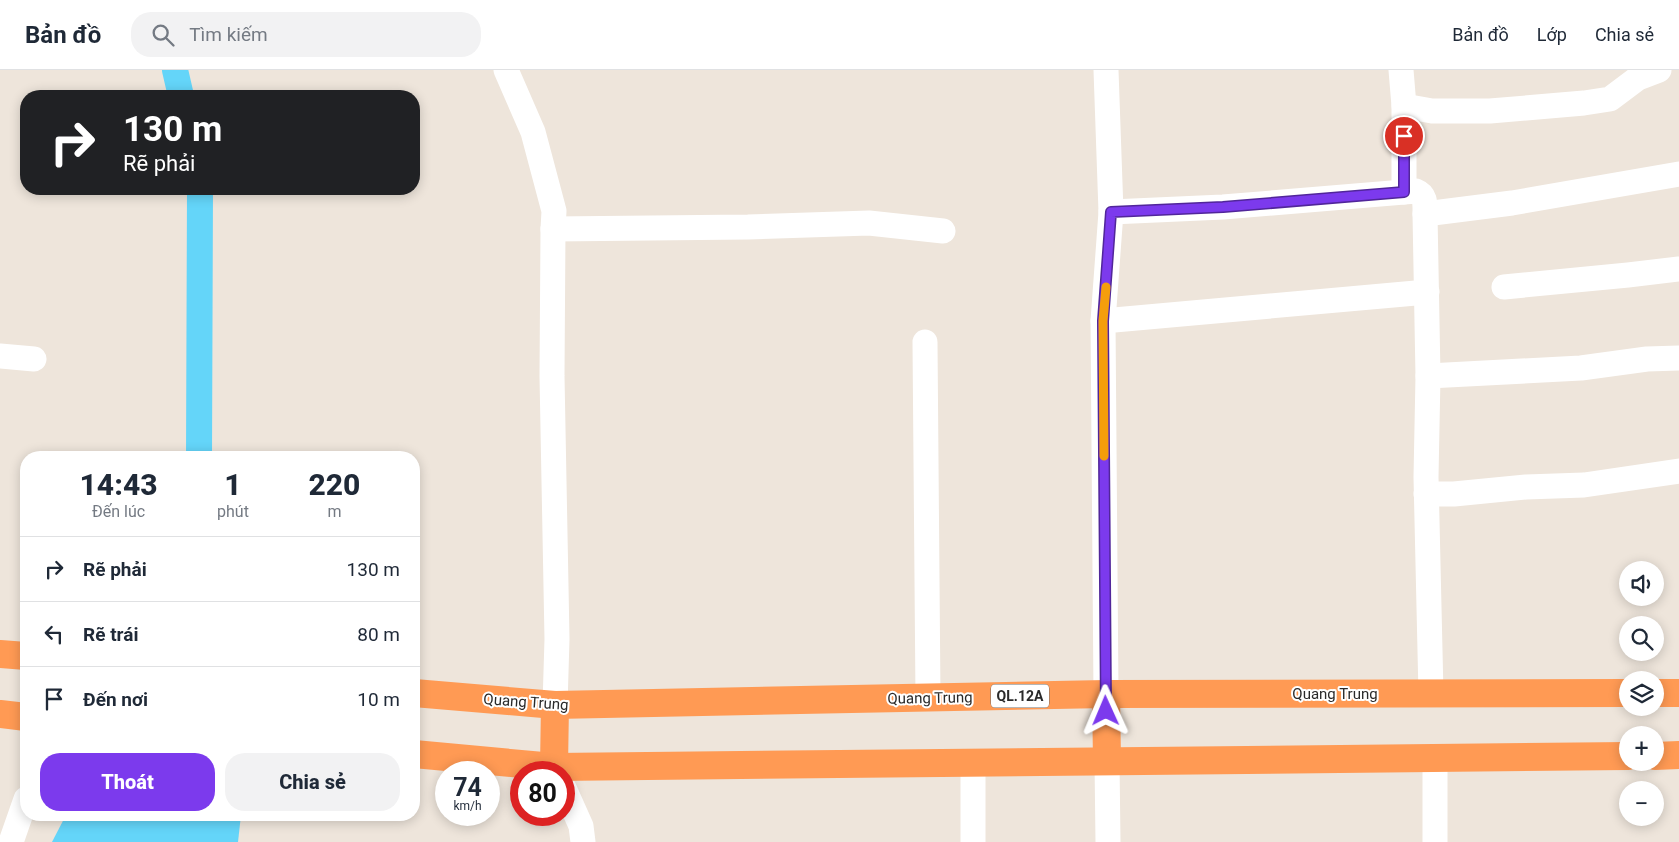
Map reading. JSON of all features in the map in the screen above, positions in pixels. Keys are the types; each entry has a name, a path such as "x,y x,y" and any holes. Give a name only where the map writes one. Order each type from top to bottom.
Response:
{"highway":[{"path":"0,654 20,656"},
{"name":"Quang Trung","path":"420,694 555,705 1106,694 1619,693"},
{"path":"1664,693 1679,693"},
{"path":"1106,694 1107,761"},
{"path":"555,705 557,761"},
{"path":"0,714 20,716"},
{"path":"420,755 510,769"},
{"path":"1664,756 1679,755"},
{"path":"575,775 973,763 1619,756"}],"street":[{"path":"506,70 533,132 554,211 552,376 557,639 555,705"},
{"path":"1106,70 1111,212 1103,321 1106,694"},
{"path":"1401,70 1404,106 1404,192"},
{"path":"1404,106 1432,111 1490,111 1584,103 1610,99 1638,78 1659,70"},
{"path":"1425,214 1512,203 1679,174"},
{"path":"1111,212 1223,207 1416,190 1425,199 1428,376 1426,494 1431,694"},
{"path":"553,229 748,227 869,223 943,231"},
{"path":"1504,287 1679,269"},
{"path":"1103,321 1427,292"},
{"path":"925,342 928,698"},
{"path":"0,356 34,359"},
{"path":"1428,376 1580,368 1647,359 1679,358"},
{"path":"1426,494 1454,494 1526,487 1584,485 1679,471"},
{"path":"1434,842 1436,758"},
{"path":"1107,761 1108,842"},
{"path":"973,763 973,842"},
{"path":"575,813 581,826 583,842"},
{"path":"11,842 20,816"}],"water":[{"path":"63,821 240,821 238,842 52,842"}],"waterway":[{"path":"175,70 180,90"},
{"path":"199,451 200,195"}],"slow traffic":[{"path":"1104,456 1103,321 1106,287"}],"route":[{"path":"1106,711 1103,321 1111,212 1223,207 1404,192 1404,136"}]}
